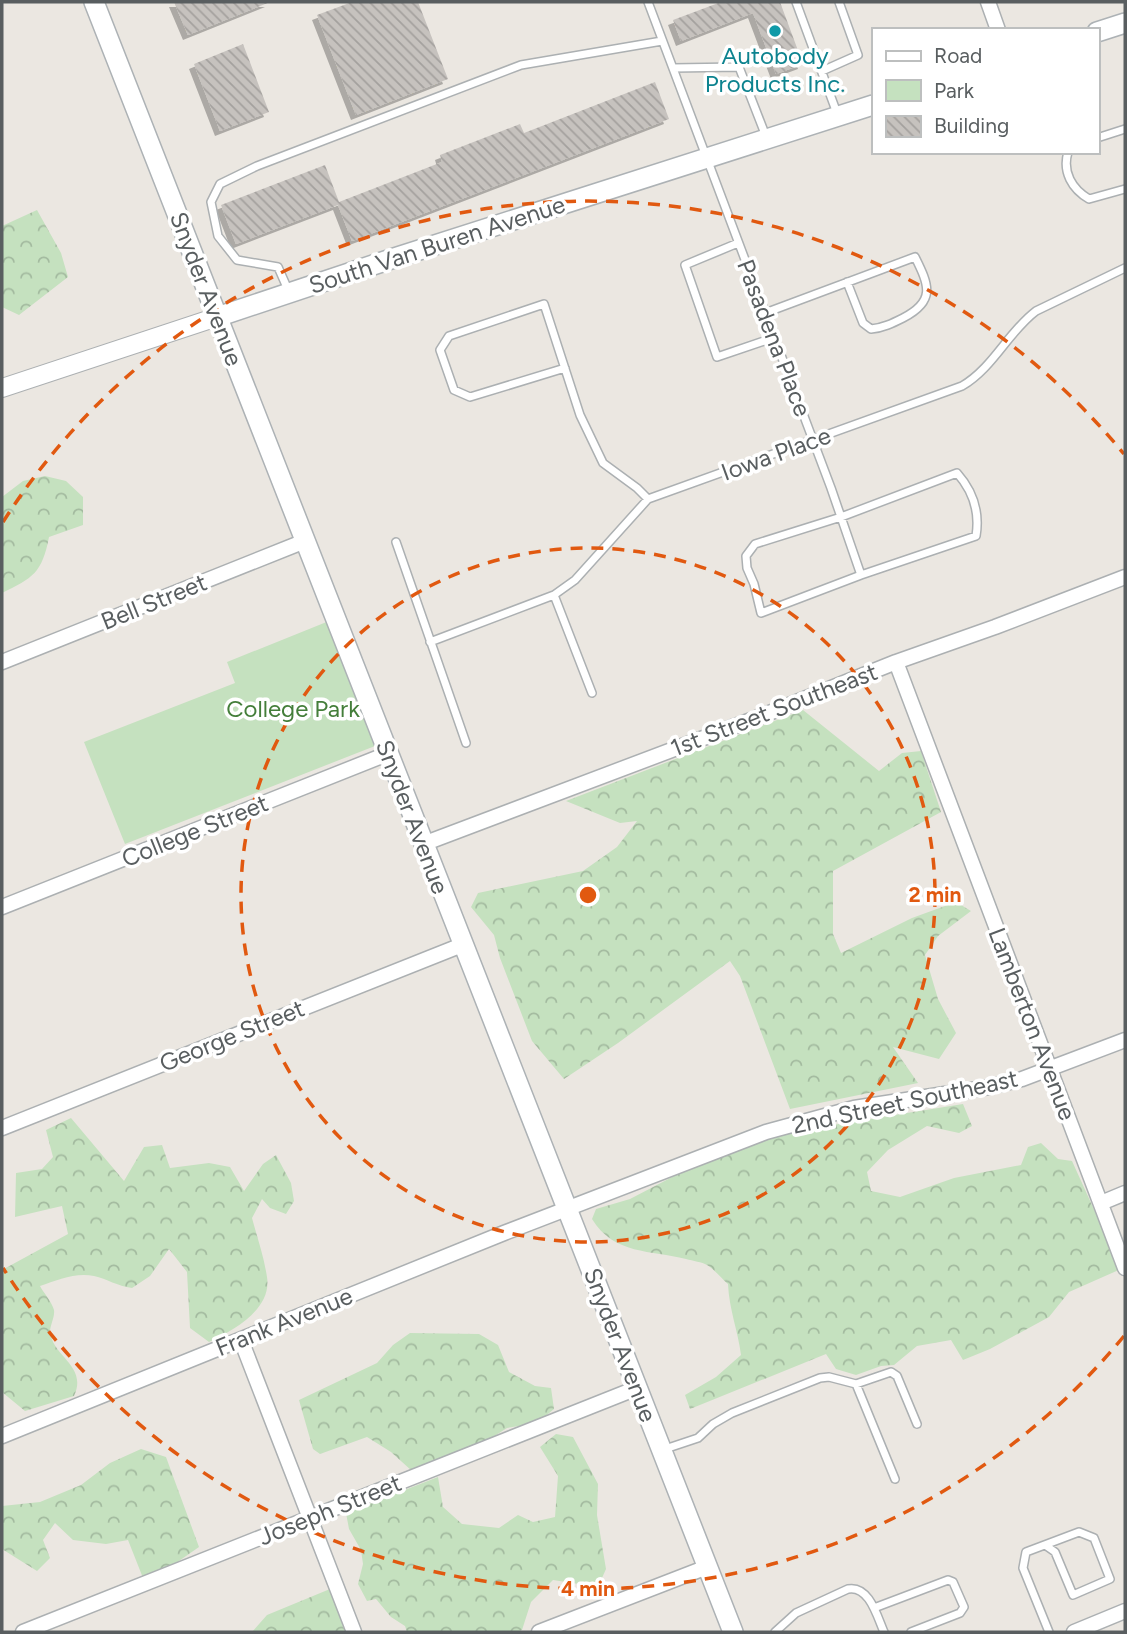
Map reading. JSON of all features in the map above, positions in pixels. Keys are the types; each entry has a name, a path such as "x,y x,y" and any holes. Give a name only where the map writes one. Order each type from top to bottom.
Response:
{"main road":[{"name":"Snyder Avenue","path":"94,2 733,1632"},
{"path":"1099,31 1125,23"},
{"name":"South Van Buren Avenue","path":"217,317 872,105"}],"street":[{"path":"988,2 997,28"},
{"name":"South Van Buren Avenue","path":"2,388 217,317"},
{"name":"Bell Street","path":"2,662 305,541"},
{"name":"1st Street Southeast","path":"423,844 1125,577"},
{"name":"Lamberton Avenue","path":"896,662 1125,1268"},
{"name":"College Street","path":"2,907 387,754"},
{"name":"George Street","path":"2,1128 463,945"},
{"name":"2nd Street Southeast","path":"566,1209 791,1124 854,1108 984,1088 1022,1079 1125,1040"},
{"path":"1101,1203 1125,1193"},
{"name":"Frank Avenue","path":"2,1436 566,1209"},
{"path":"242,1340 354,1632"},
{"name":"Joseph Street","path":"23,1632 636,1388"},
{"path":"539,1632 707,1567"},
{"path":"1074,1632 1125,1611"}],"lane":[{"name":"Pasadena Place","path":"648,2 862,575"},
{"path":"796,2 839,116"},
{"path":"822,71 859,55 839,2"},
{"path":"289,292 278,267 237,260 218,236 211,202 220,184 257,166 521,65 662,41"},
{"path":"673,68 739,67 767,139"},
{"path":"1099,137 1125,129"},
{"path":"1068,154 1067,174 1080,194 1089,199 1125,189"},
{"path":"738,243 685,265 717,357 773,338"},
{"path":"765,313 847,282 915,257 928,291 925,302 915,312 889,325 867,327 847,282"},
{"name":"Iowa Place","path":"430,642 554,595 575,580 648,499 962,386 986,366 1026,318 1036,310 1125,268"},
{"path":"565,368 470,397 454,390 440,350 449,336 544,304 565,368 580,415 603,463 638,488 648,499"},
{"path":"957,473 970,487 979,521 976,536 862,575 761,613 746,556 755,544 841,517 957,473"},
{"path":"396,542 466,743"},
{"path":"554,595 592,693"},
{"path":"661,1451 698,1438 713,1424 732,1413 828,1377 856,1384 891,1371 897,1376 916,1424"},
{"path":"856,1384 895,1479"},
{"path":"1045,1545 1055,1552 1073,1595 1110,1579 1094,1538 1079,1532 1026,1552 1023,1568 1049,1632"},
{"path":"874,1608 948,1580 953,1582 964,1607 960,1613 911,1632"},
{"path":"775,1632 796,1613 856,1587 863,1591 874,1608 884,1632"}],"green space":[{"path":"37,210 61,253 68,277 19,315 2,307 2,226"},
{"path":"45,476 66,481 83,497 83,525 49,537 43,559 34,573 2,593 2,497 23,481"},
{"name":"College Park","path":"329,621 377,741 375,746 125,844 84,742 235,683 227,662"},
{"path":"803,710 879,771 902,753 921,751 941,812 833,871 833,934 841,953 912,918 956,902 971,911 938,936 925,955 938,999 956,1033 939,1059 893,1047 918,1083 790,1109 740,976 730,961 564,1079 532,1041 500,958 494,935 471,907 478,893 583,871 617,847 637,821 620,823 566,801"},
{"path":"963,1104 972,1126 959,1133 927,1126 888,1150 867,1172 871,1191 900,1197 954,1178 1021,1165 1028,1147 1041,1143 1058,1159 1072,1161 1121,1269 1069,1292 1049,1317 990,1349 963,1360 951,1340 917,1346 894,1365 881,1366 856,1375 836,1369 826,1354 690,1409 685,1395 716,1377 741,1355 728,1284 705,1264 634,1249 611,1239 592,1219 596,1209 630,1199 678,1174 739,1148 789,1132"},
{"path":"71,1118 124,1181 144,1147 162,1145 170,1168 209,1163 230,1167 244,1191 263,1164 276,1155 291,1183 294,1201 286,1214 270,1208 262,1199 252,1218 267,1277 264,1299 240,1325 209,1342 190,1328 187,1272 169,1249 150,1276 132,1288 87,1275 67,1277 40,1286 54,1310 50,1332 52,1341 73,1369 77,1386 74,1396 25,1411 2,1392 2,1270 68,1234 62,1206 15,1217 16,1173 42,1169 53,1157 46,1130"},
{"path":"410,1333 479,1334 498,1345 509,1372 535,1386 551,1388 554,1409 537,1423 507,1428 485,1442 412,1471 391,1452 367,1437 320,1454 313,1449 299,1400 377,1363 393,1345"},
{"path":"556,1434 573,1437 598,1484 597,1515 606,1569 598,1587 553,1580 531,1602 522,1630 516,1632 407,1632 405,1626 391,1617 376,1599 367,1601 358,1584 363,1564 361,1550 349,1529 346,1513 438,1477 443,1507 462,1524 499,1528 518,1515 533,1522 555,1517 558,1476 540,1447"},
{"path":"141,1449 166,1457 199,1547 163,1572 143,1578 128,1540 106,1544 73,1540 55,1523 43,1540 50,1558 37,1571 2,1549 2,1506 40,1502 81,1485 110,1463"},
{"path":"330,1589 345,1632 252,1632 267,1615"}],"building":[{"path":"174,2 270,2 188,35"},
{"path":"352,2 418,2 448,79 356,115 317,15"},
{"name":"Autobody Products Inc.","path":"721,2 780,2 803,64 776,74 753,13 681,41 673,20"},
{"path":"243,44 269,112 220,131 194,64"},
{"path":"655,82 669,119 352,241 338,205 236,244 221,205 325,165 339,202 442,162 440,155 520,124 524,133"}],"place":[{"name":"Autobody Products Inc.","path":"775,31"}]}
